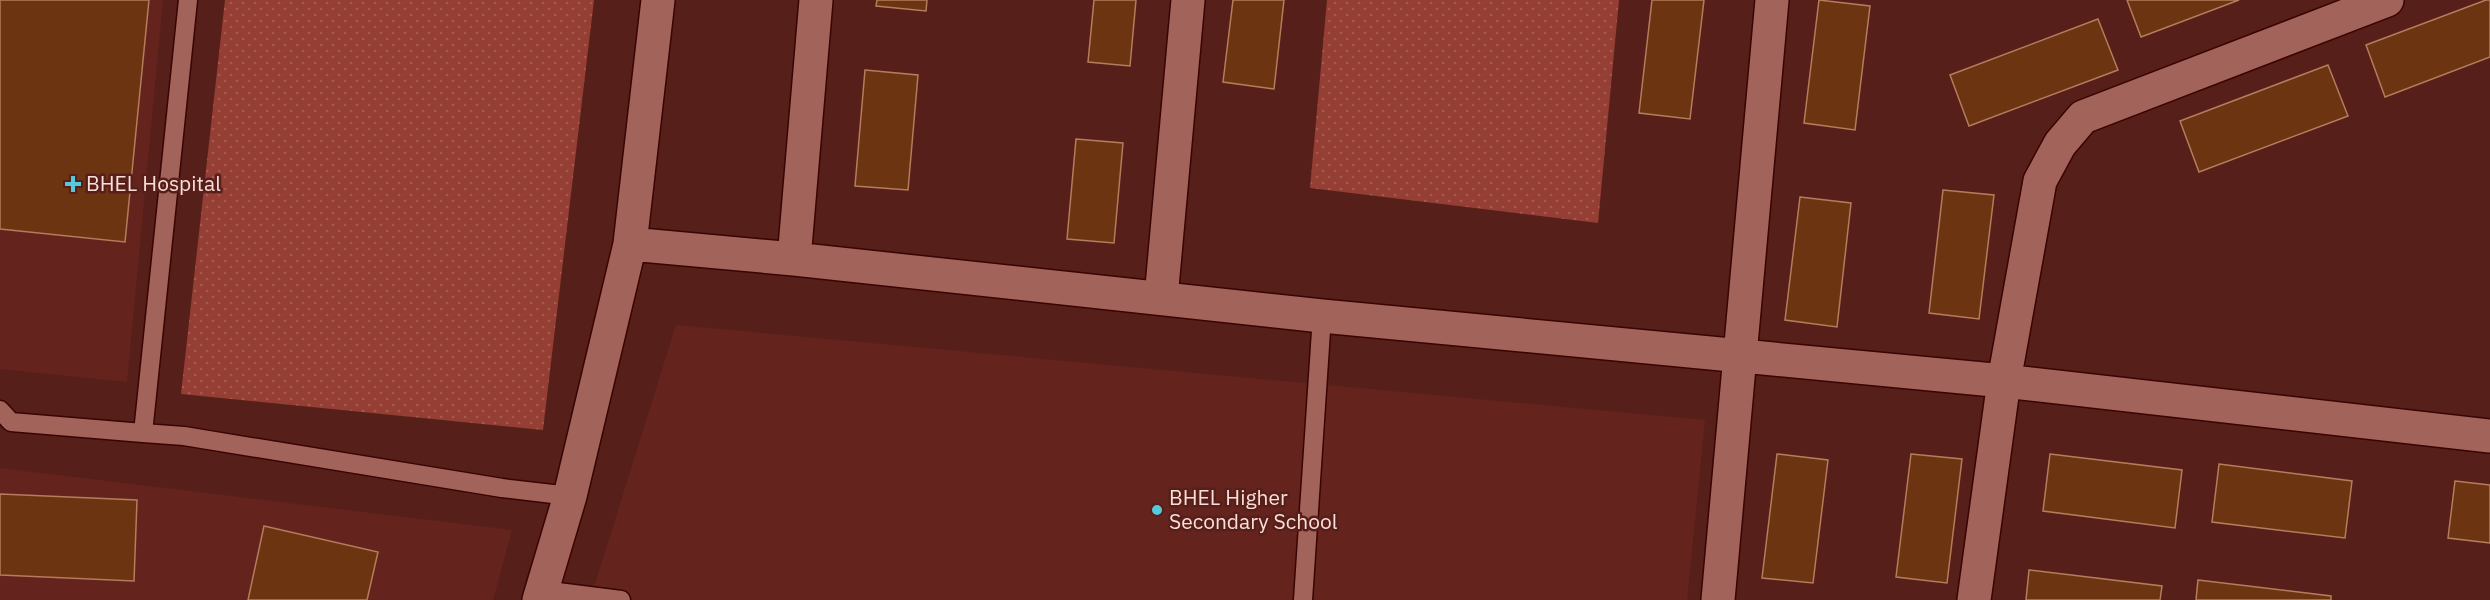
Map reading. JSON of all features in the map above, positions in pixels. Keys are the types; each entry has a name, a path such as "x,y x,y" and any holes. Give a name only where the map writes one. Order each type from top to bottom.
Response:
{"street":[{"path":"540,595 570,496 630,244 658,0"},
{"path":"794,259 816,0"},
{"path":"1161,298 1188,0"},
{"path":"1718,600 1772,0"},
{"path":"1974,600 2004,381 2040,181 2060,144 2083,117 2387,0"},
{"path":"630,244 794,259 1322,316 2004,381 2490,436"}],"lane":[{"path":"143,433 188,0"},
{"path":"1303,600 1322,316"},
{"path":"4,421 184,436 502,488 570,496"},
{"path":"540,595 621,600"}],"shaded area":[{"name":"BHEL Hospital","path":"0,0 163,0 127,382 0,369"},
{"path":"225,0 594,0 543,430 181,394"},
{"path":"1327,0 1619,0 1598,223 1310,188"},
{"name":"BHEL Higher Secondary School","path":"676,325 1705,420 1687,600 590,600"},
{"path":"0,468 512,530 493,600 0,600"}],"building":[{"path":"0,0 149,0 125,242 0,229"},
{"path":"877,0 927,0 926,11 876,6"},
{"path":"1094,0 1136,0 1130,66 1088,62"},
{"path":"1233,0 1284,0 1274,89 1223,82"},
{"path":"1652,0 1704,0 1690,119 1639,113"},
{"path":"1819,0 1870,6 1855,130 1804,123"},
{"path":"2127,0 2239,0 2141,37"},
{"path":"2490,0 2490,57 2385,97 2366,45"},
{"path":"2098,19 2118,70 1969,126 1950,75"},
{"path":"2328,65 2348,116 2199,172 2180,121"},
{"path":"865,70 918,75 908,190 855,186"},
{"path":"1076,139 1123,143 1114,243 1067,239"},
{"path":"1943,190 1994,195 1979,319 1929,313"},
{"path":"1800,197 1851,203 1837,327 1785,320"},
{"path":"1777,454 1828,460 1813,583 1762,578"},
{"path":"1911,454 1962,459 1947,583 1896,577"},
{"path":"2050,454 2182,470 2175,528 2043,511"},
{"path":"2219,464 2352,481 2345,538 2212,522"},
{"path":"2455,481 2490,485 2490,543 2448,538"},
{"path":"0,494 137,500 134,581 0,575"},
{"path":"264,526 378,552 367,600 248,600"},
{"path":"2029,570 2162,586 2160,600 2026,600"},
{"path":"2198,580 2331,596 2331,600 2196,600"}],"place":[{"name":"BHEL Hospital","path":"73,184"},
{"name":"BHEL Higher Secondary School","path":"1157,510"}]}
